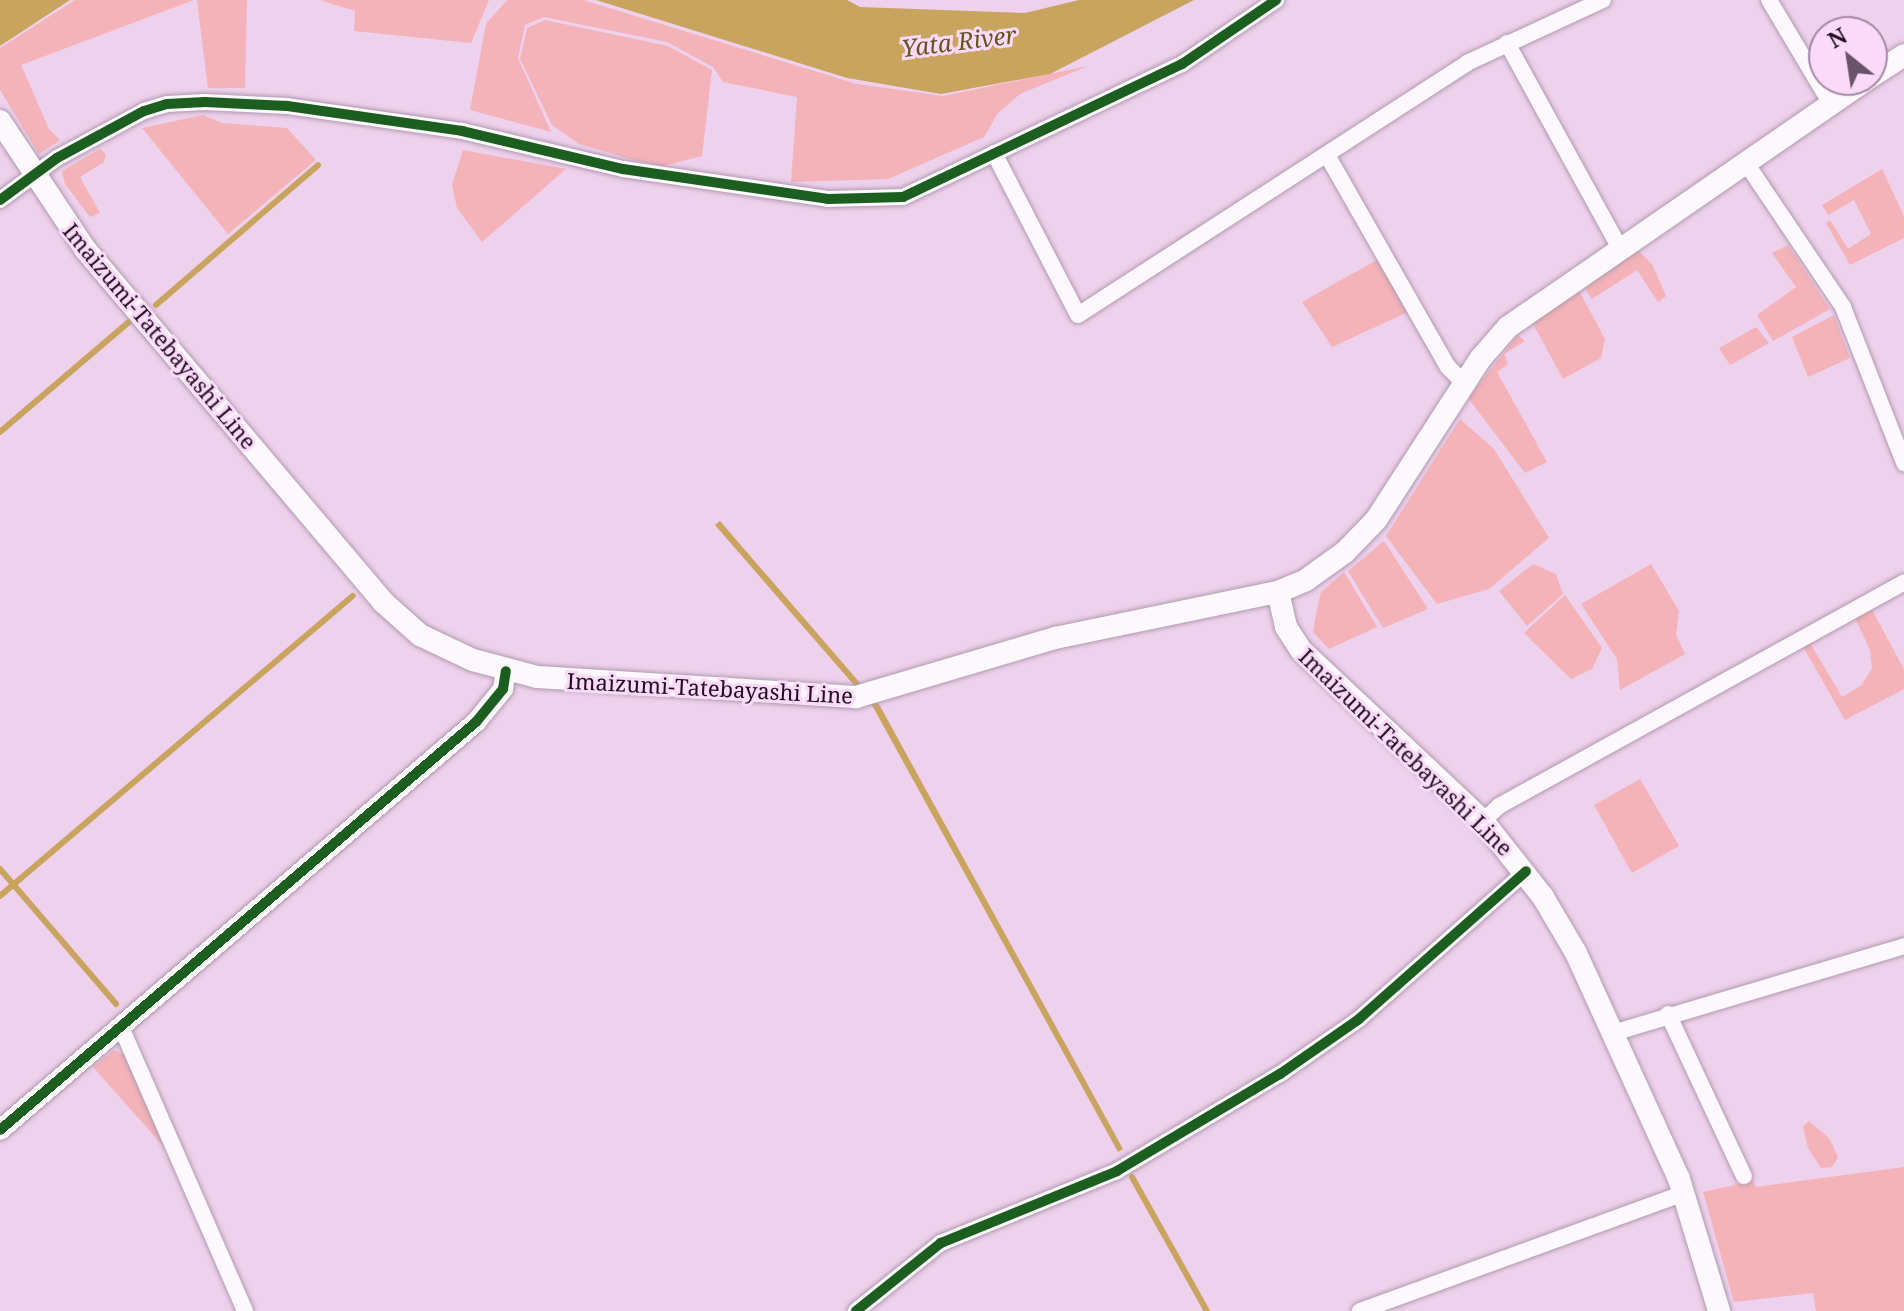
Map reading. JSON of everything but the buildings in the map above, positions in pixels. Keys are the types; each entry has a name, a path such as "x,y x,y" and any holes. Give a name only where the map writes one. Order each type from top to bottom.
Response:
{"main road":[{"path":"1278,592 1327,567 1361,538 1464,383 1508,327 1619,247 1843,96"},
{"name":"Imaizumi-Tatebayashi Line","path":"0,121 30,174 85,249 391,612 444,648 506,671 614,686 876,695 1055,638 1278,592 1286,627 1301,650 1483,821 1526,871 1576,953 1685,1193 1719,1311"}],"street":[{"path":"0,200 30,174 144,111 205,102 287,106 462,131 623,169 828,199 903,197 1182,64 1276,0"},
{"path":"994,153 1078,315 1467,63 1603,0"},
{"path":"1769,0 1831,104"},
{"path":"1507,43 1619,247"},
{"path":"1327,155 1448,367 1464,383"},
{"path":"1746,163 1843,307 1904,463"},
{"path":"1483,821 1512,798 1904,582"},
{"path":"0,1130 476,722 503,689 506,671"},
{"path":"856,1311 941,1243 1117,1171 1280,1074 1359,1019 1526,871"},
{"path":"1613,1033 1668,1014 1904,946"},
{"path":"1668,1014 1744,1176"},
{"path":"121,1027 245,1311"},
{"path":"1360,1311 1685,1193"}],"shaded area":[{"path":"75,0 194,0 21,65 49,129 60,140 39,154 0,90 0,48"},
{"path":"197,0 247,0 245,88 208,88"},
{"path":"320,0 489,0 471,43 354,31 355,11"},
{"path":"507,0 583,0 857,84 943,96 1088,66 1020,94 998,113 984,137 888,179 791,182 797,97 723,82 713,67 667,42 544,17 525,25 518,58 551,132 470,110 486,24"},
{"path":"545,20 668,46 712,70 702,156 663,166 579,144 552,125 520,59 527,28"},
{"path":"203,115 222,123 287,128 316,160 228,234 142,128"},
{"path":"100,149 106,154 104,162 80,177 100,213 90,217 65,184 62,171"},
{"path":"463,150 566,169 482,242 457,208 452,185"},
{"path":"1882,169 1904,216 1904,238 1850,265 1826,223 1830,220 1848,249 1871,234 1854,200 1828,215 1822,205"},
{"path":"1788,245 1830,309 1773,341 1757,315 1796,287 1772,253"},
{"path":"1638,250 1652,264 1666,296 1658,302 1637,270 1592,299 1584,287"},
{"path":"1377,260 1408,312 1332,347 1302,302"},
{"path":"1578,289 1605,339 1601,358 1563,379 1532,322"},
{"path":"1834,315 1850,358 1808,377 1792,337"},
{"path":"1756,327 1769,343 1730,365 1719,348"},
{"path":"1518,335 1525,341 1504,354 1508,364 1497,372 1547,462 1525,473 1468,398"},
{"path":"1460,419 1494,449 1549,538 1489,589 1437,604 1386,536"},
{"path":"1384,541 1428,609 1383,628 1348,571"},
{"path":"1533,564 1556,574 1563,594 1527,626 1499,591"},
{"path":"1651,564 1679,611 1676,635 1685,654 1620,690 1617,659 1581,604"},
{"path":"1344,572 1377,627 1329,649 1313,632 1318,604 1321,592"},
{"path":"1565,595 1602,648 1592,669 1571,679 1524,633"},
{"path":"1872,610 1904,669 1904,689 1845,720 1802,645 1809,641 1842,697 1862,685 1872,668 1870,650 1855,618"},
{"path":"1640,779 1679,846 1632,873 1594,805"},
{"path":"114,1050 124,1055 164,1147 93,1067"},
{"path":"1809,1121 1829,1138 1838,1157 1832,1167 1821,1168 1808,1148 1803,1127"},
{"path":"1904,1167 1904,1311 1816,1311 1813,1293 1734,1302 1703,1192 1753,1181 1756,1187"}],"water":[{"path":"0,0 70,0 0,46"},
{"name":"Yata River","path":"596,0 847,0 860,7 1025,13 1079,0 1194,0 1050,74 941,94 847,78"},
{"path":"720,521 880,706 1123,1149 1118,1152 873,707 715,525"}],"waterway":[{"path":"156,305 318,165"},
{"path":"0,432 129,322"},
{"path":"0,896 353,596"},
{"path":"0,869 116,1004"},
{"path":"1132,1177 1207,1311"}],"cycle path":[{"path":"0,200 57,158 144,111 167,104 205,102 287,106 462,131 623,169 828,199 903,197 1182,64 1276,0"},
{"path":"0,1130 476,722 503,689 506,671"},
{"path":"856,1311 941,1243 1117,1171 1280,1074 1359,1019 1526,871"}]}
